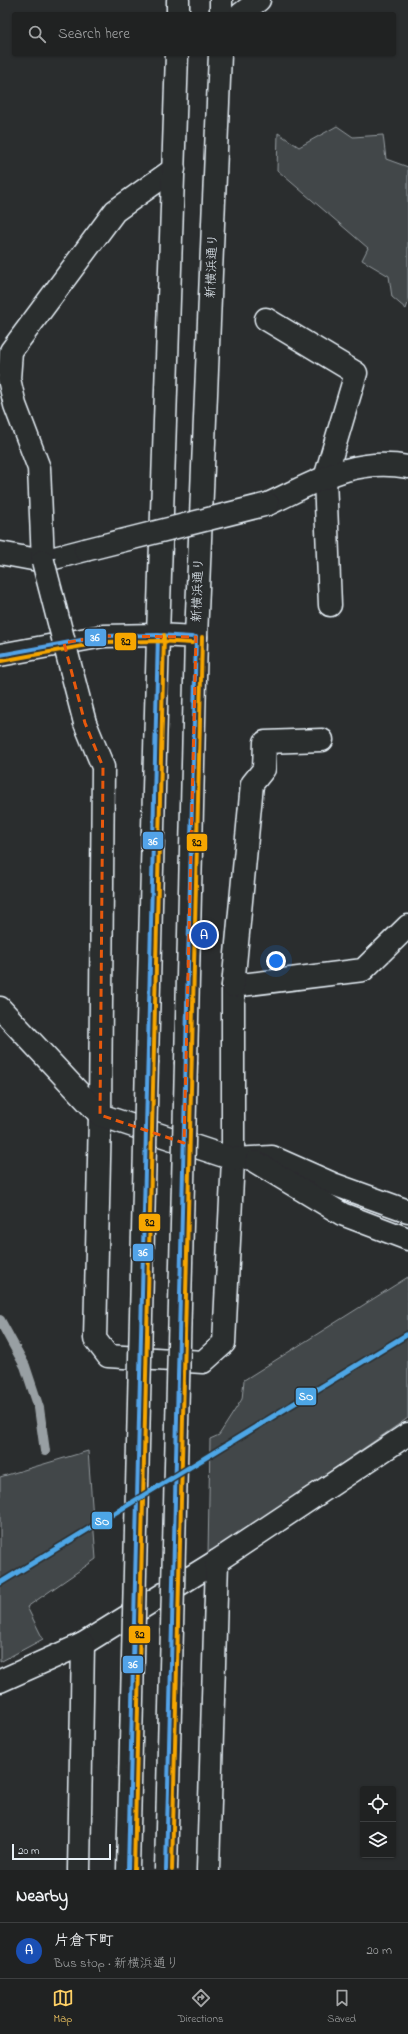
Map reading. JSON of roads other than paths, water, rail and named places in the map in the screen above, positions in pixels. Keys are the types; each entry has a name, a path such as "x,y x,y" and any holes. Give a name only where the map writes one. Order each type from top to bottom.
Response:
{"street":[{"path":"178,0 178,12"},
{"path":"221,0 221,12"},
{"path":"244,12 259,0"},
{"path":"128,1870 158,635 177,56"},
{"name":"新横浜通り","path":"166,1870 196,637 220,56"},
{"path":"174,169 115,211 11,351 9,379 15,405 39,468 43,560 85,723 103,767 100,1115 95,1339 108,1356 203,1362 224,1343 240,1158 233,986 252,784 264,769 265,742 322,740"},
{"path":"266,319 356,373 325,478 330,605"},
{"path":"0,553 43,560 268,504 325,478 359,466 389,464 408,467"},
{"path":"0,655 103,636 158,635 196,637"},
{"path":"233,986 363,970 408,926"},
{"path":"1,1012 100,1115 240,1158 342,1214 408,1239"},
{"path":"240,1158 272,1157 333,1184 408,1211"},
{"path":"0,1681 83,1644 217,1561 408,1434"},
{"path":"208,1870 217,1561"},
{"path":"79,1870 83,1644"}],"waterway":[{"path":"0,1320 25,1366 39,1408 45,1451"}],"place":[{"name":"片倉下町","path":"204,935"}]}
